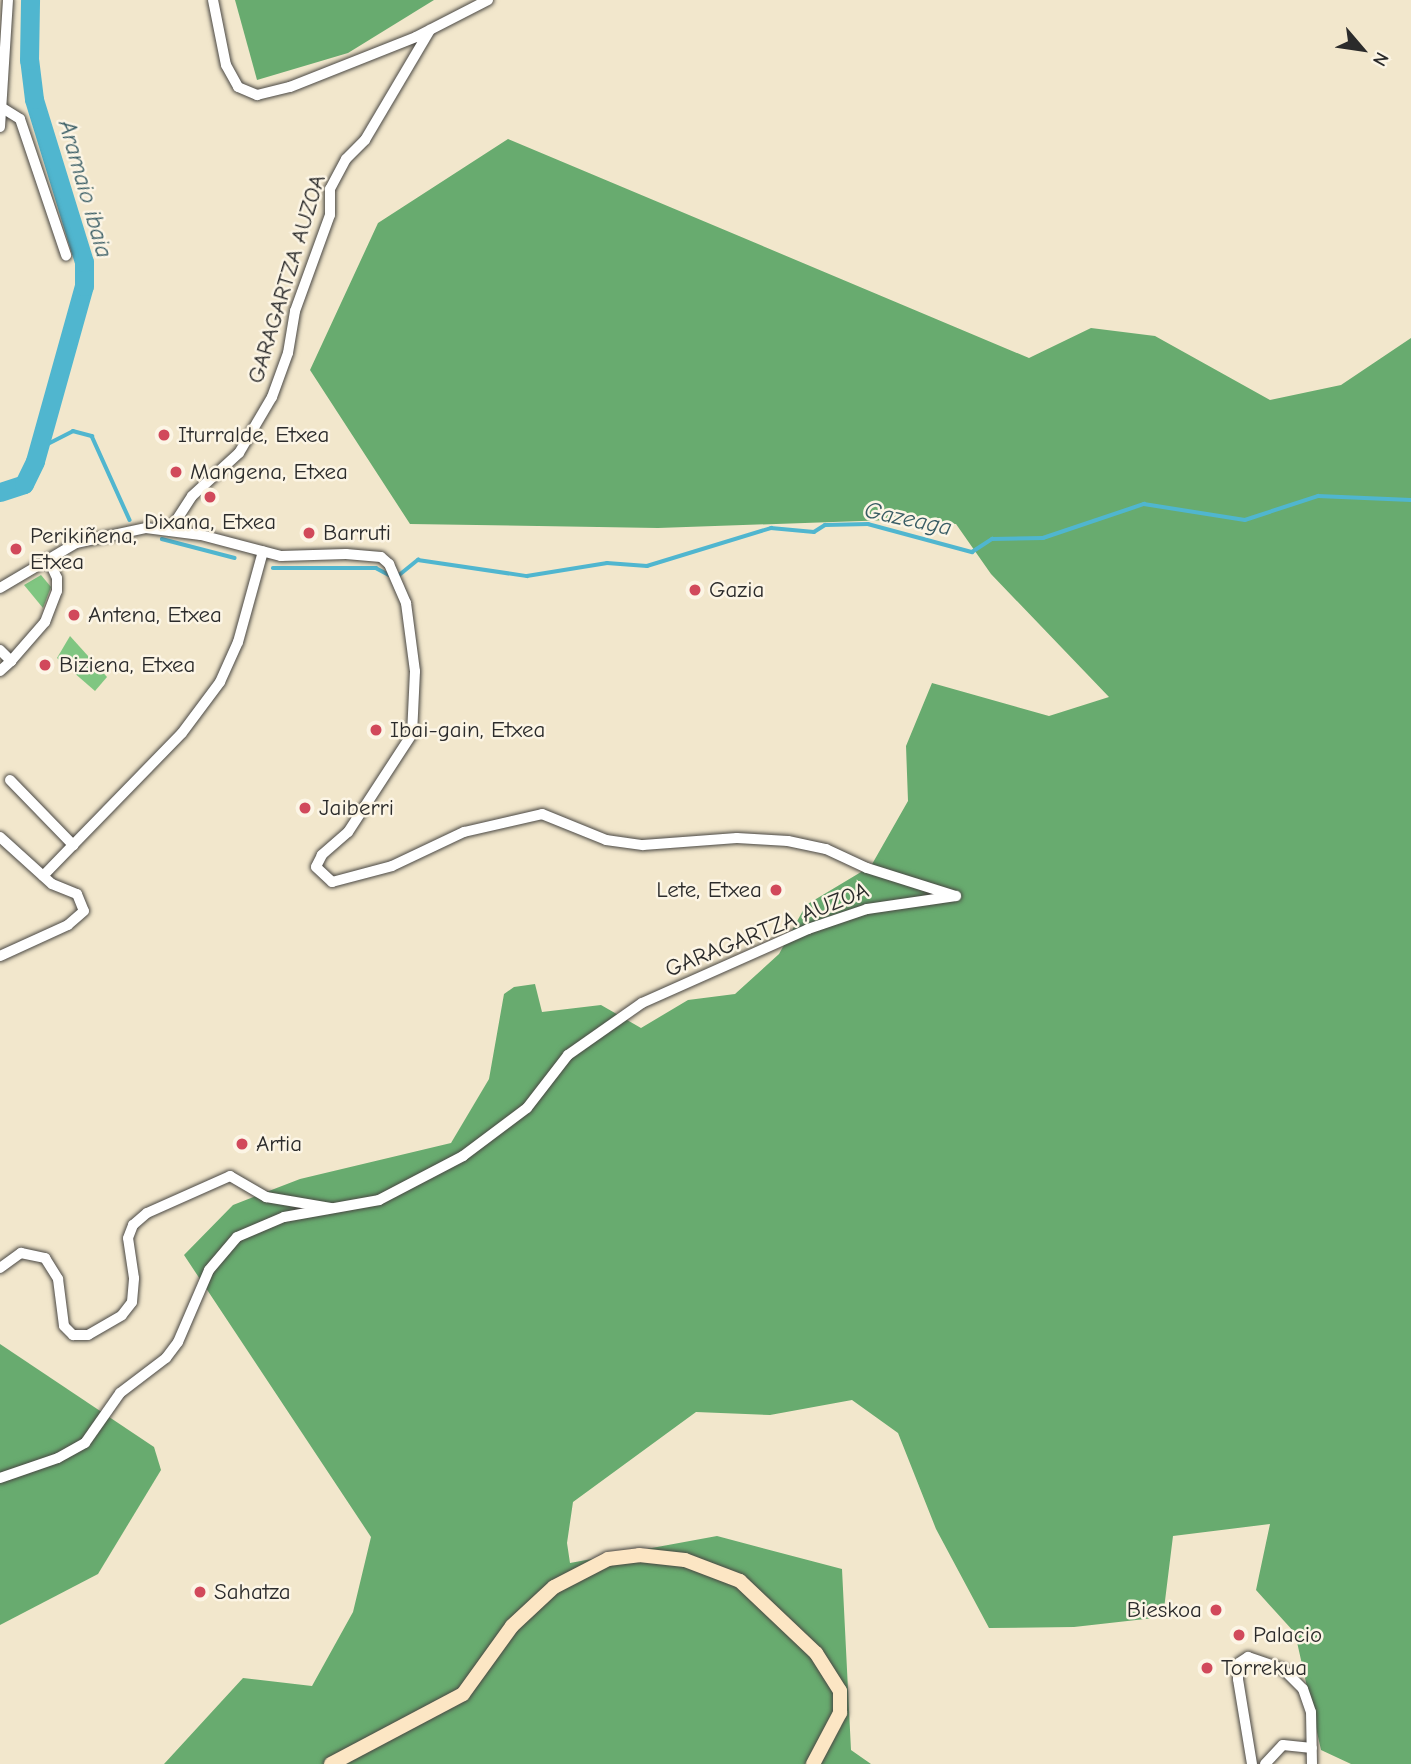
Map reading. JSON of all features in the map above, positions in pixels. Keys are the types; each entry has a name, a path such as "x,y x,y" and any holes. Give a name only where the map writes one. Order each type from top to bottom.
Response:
{"street":[{"path":"0,127 5,109 8,0"},
{"path":"212,0 226,65 238,87 257,95 290,87 430,30 488,0"},
{"name":"GARAGARTZA AUZOA","path":"170,530 192,496 244,446 272,397 288,353 295,311 330,215 330,189 346,159 365,140 430,30"},
{"path":"5,109 20,119 66,256"},
{"name":"GARAGARTZA AUZOA","path":"0,589 76,543 114,533 170,530 262,551 319,558 381,557 389,564 406,603 415,671 412,734 348,832 322,855 316,867 332,883 380,870 464,832 542,814 606,839 643,845 737,838 788,841 826,849 867,868 956,896 940,902 902,901 867,909 808,929 642,1003 568,1055 527,1108 488,1140 388,1195 332,1208"},
{"path":"43,876 182,733 220,682 239,642 262,551"},
{"path":"0,671 33,638 53,606 57,578 48,559"},
{"path":"0,650 11,661"},
{"path":"10,780 73,845"},
{"path":"0,837 43,876 77,894 83,911 80,918 0,956"},
{"path":"0,1268 21,1253 45,1258 58,1279 64,1326 80,1336 112,1322 132,1302 129,1232 147,1213 230,1176 266,1197 332,1208"},
{"path":"0,1478 74,1452 85,1443 120,1393 166,1358 178,1342 209,1270 237,1237 271,1220 332,1208"},
{"path":"331,1764 463,1694 512,1626 554,1587 608,1559 639,1555 685,1560 740,1581 816,1653 840,1691 839,1713 813,1764"},
{"path":"1252,1764 1238,1679 1239,1663 1248,1657 1278,1666 1300,1685 1311,1712 1312,1764"},
{"path":"1265,1764 1283,1745 1312,1748"}],"green space":[{"path":"235,0 434,0 348,53 257,80"},
{"path":"508,139 1029,358 1091,328 1155,336 1270,400 1341,385 1411,338 1411,1764 1351,1764 1321,1750 1295,1633 1256,1590 1270,1524 1173,1536 1163,1617 1074,1627 989,1628 936,1529 898,1433 852,1400 770,1415 696,1412 573,1502 567,1543 570,1563 717,1536 842,1569 851,1750 871,1764 164,1764 243,1678 312,1686 353,1612 371,1537 184,1255 233,1205 300,1179 451,1143 489,1079 504,994 514,987 535,984 542,1012 601,1005 641,1028 688,1000 735,994 779,954 806,905 871,866 908,801 906,746 932,683 1049,716 1109,697 991,574 956,524 890,520 658,528 410,524 310,370 378,223"},
{"path":"41,575 51,587 43,608 24,585"},
{"path":"70,636 107,677 95,691 57,658"},
{"path":"0,1344 154,1447 161,1470 98,1574 0,1625"}],"waterway":[{"name":"Aramaio ibaia","path":"0,492 24,484 35,461 84,286 84,262 34,99 29,60 30,0"},
{"name":"Gazeaga","path":"40,448 73,431 92,436 130,520"},
{"name":"Gazeaga","path":"398,576 418,560 527,576 607,563 647,566 771,528 814,532 825,525 868,524 972,552 992,539 1043,538 1144,504 1245,520 1318,496 1411,500"},
{"name":"Gazeaga","path":"162,539 235,558"},
{"name":"Gazeaga","path":"273,568 376,568 389,575"}],"place":[{"name":"Iturralde, Etxea","path":"164,435"},
{"name":"Mangena, Etxea","path":"176,472"},
{"name":"Dixana, Etxea","path":"210,497"},
{"name":"Barruti","path":"309,533"},
{"name":"Perikiñena, Etxea","path":"16,549"},
{"name":"Gazia","path":"695,590"},
{"name":"Antena, Etxea","path":"74,615"},
{"name":"Biziena, Etxea","path":"45,665"},
{"name":"Ibai-gain, Etxea","path":"376,730"},
{"name":"Jaiberri","path":"305,808"},
{"name":"Lete, Etxea","path":"776,890"},
{"name":"Artia","path":"242,1144"},
{"name":"Sahatza","path":"200,1592"},
{"name":"Bieskoa","path":"1216,1610"},
{"name":"Palacio","path":"1239,1635"},
{"name":"Torrekua","path":"1207,1668"}]}
